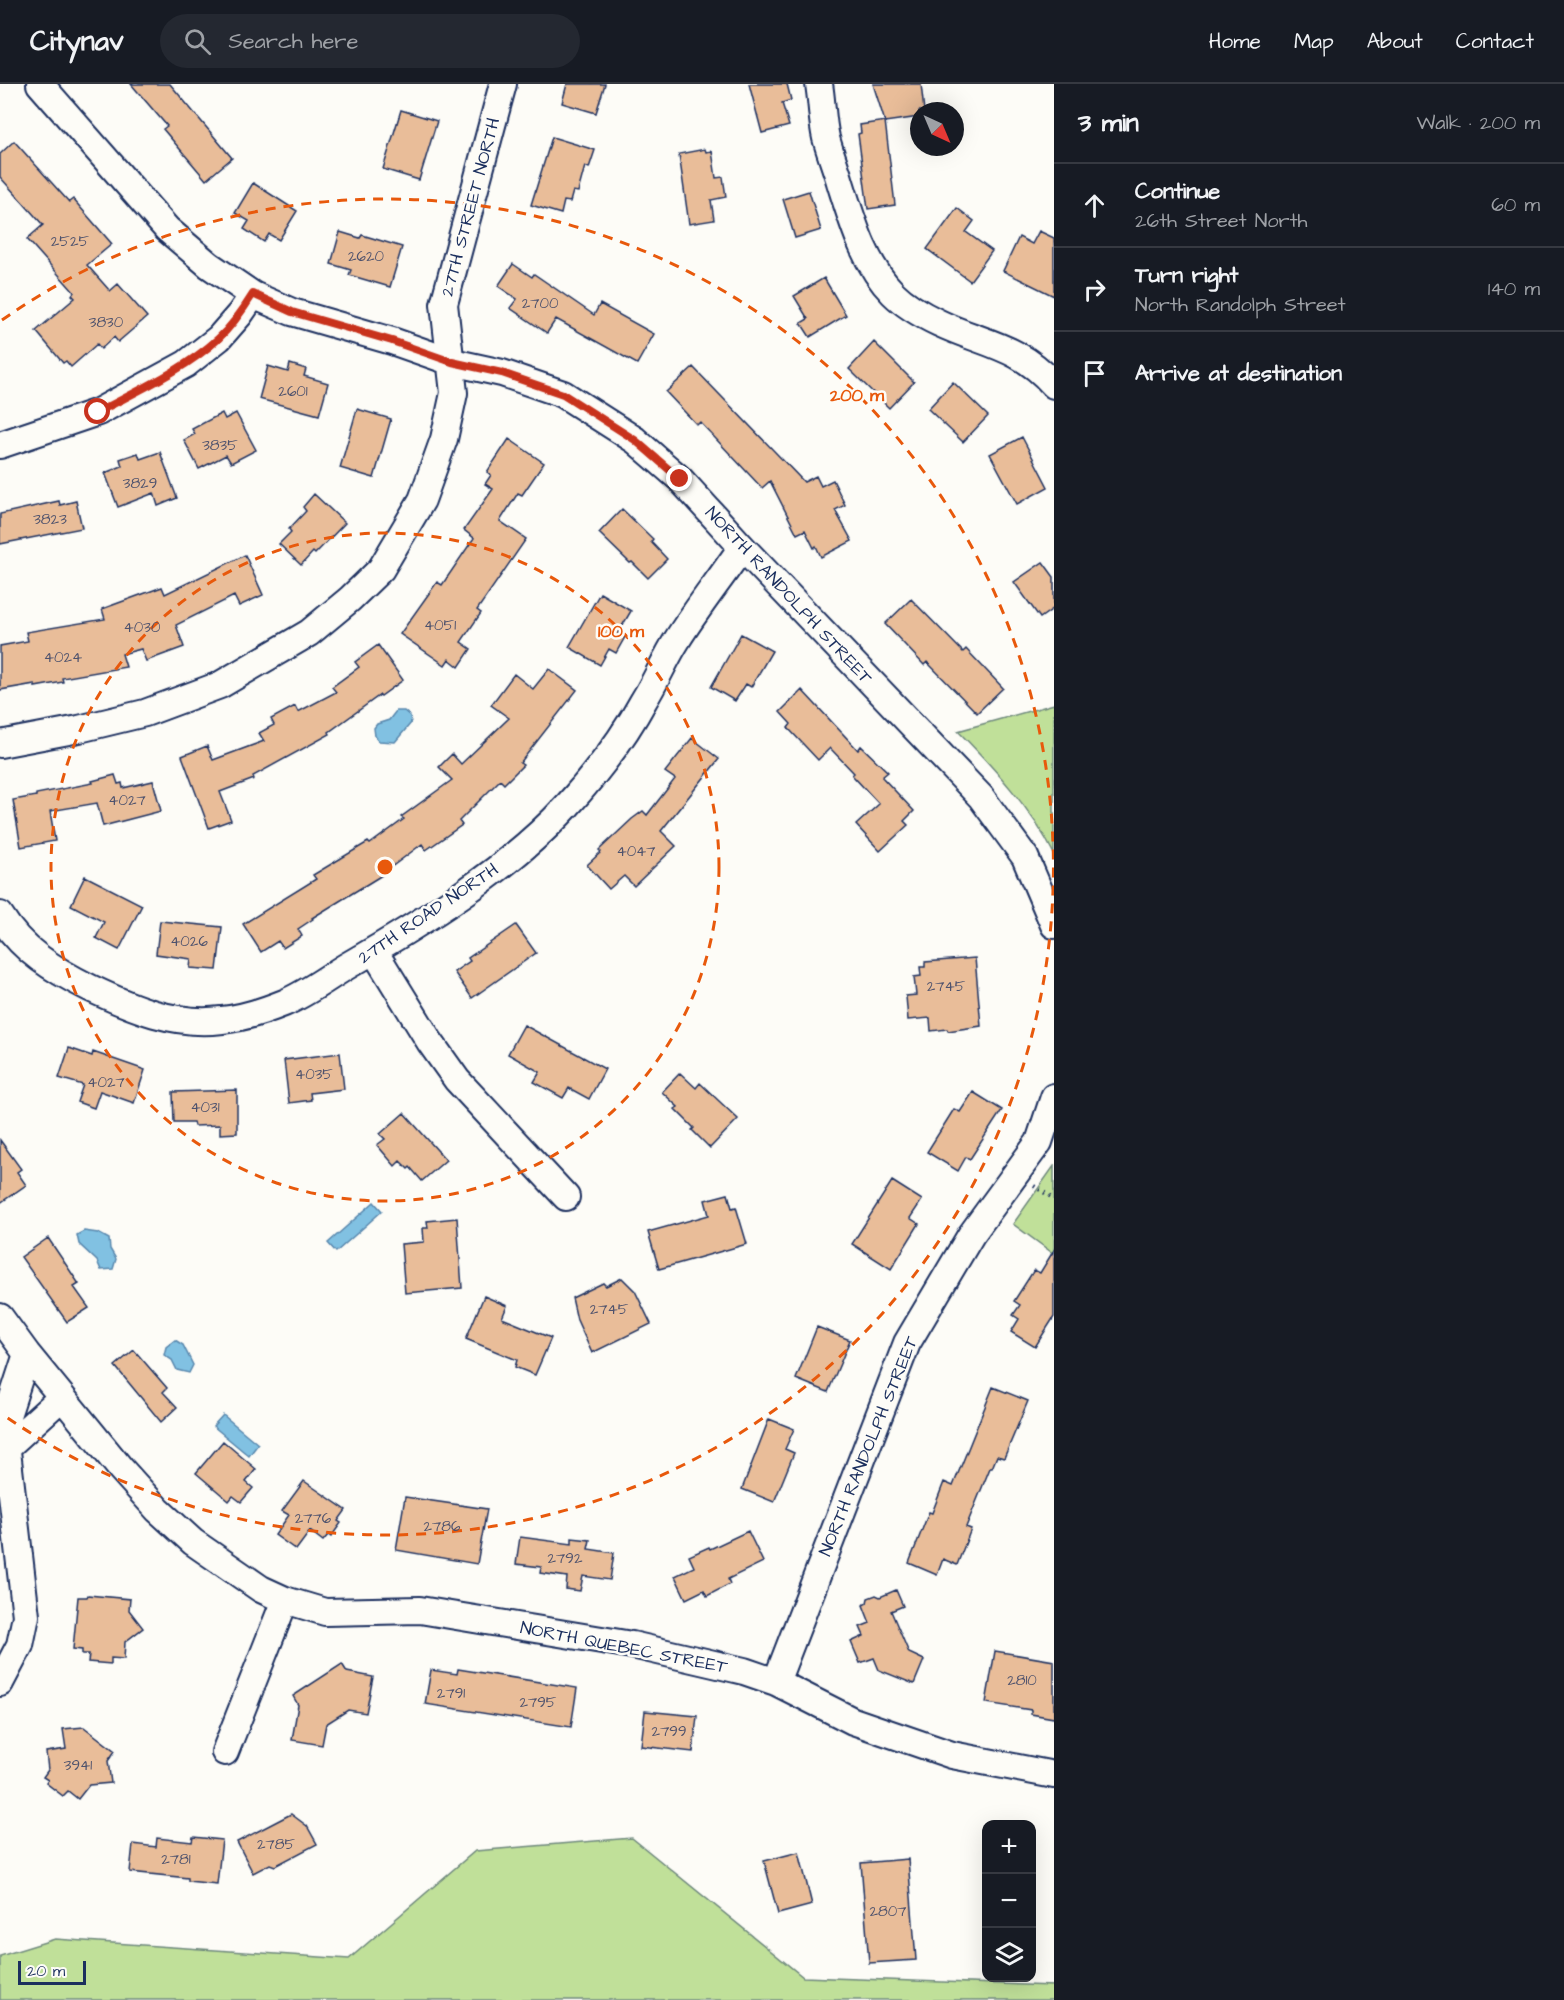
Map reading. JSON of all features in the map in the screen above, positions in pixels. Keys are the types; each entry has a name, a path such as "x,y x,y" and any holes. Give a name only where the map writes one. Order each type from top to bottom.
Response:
{"street":[{"name":"NORTH RANDOLPH STREET","path":"40,84 167,229 209,266 253,294 292,312 392,341 452,362 502,373 563,394 635,440 680,479 981,797 1025,857 1054,925"},
{"name":"27TH STREET NORTH","path":"0,744 80,729 145,713 220,685 309,633 350,599 381,569 422,500 444,439 454,393 444,304 502,84"},
{"path":"819,84 826,137 856,231 879,275 892,292 908,306 939,324 999,345 1023,358 1043,372 1054,385"},
{"path":"0,445 98,412 186,364 219,338 240,314 253,294"},
{"name":"27TH ROAD NORTH","path":"0,915 7,927 49,967 136,1008 159,1016 188,1020 221,1020 252,1014 286,1002 374,951 464,892 519,851 565,809 596,771 643,703 677,640 742,547"},
{"path":"374,951 430,1042 457,1080 567,1197"},
{"name":"NORTH RANDOLPH STREET","path":"776,1682 907,1343 970,1235 1039,1142 1054,1097"},
{"name":"NORTH QUEBEC STREET","path":"0,1317 62,1397 158,1510 193,1542 261,1589 285,1600 325,1612 420,1610 632,1645 744,1671 776,1682 854,1721 952,1755 1054,1775"},
{"path":"0,1683 20,1645 26,1616 4,1425 27,1354"},
{"path":"6,1448 62,1397"},
{"path":"225,1752 285,1600"}],"green space":[{"path":"1054,704 1054,854 1023,805 958,731"},
{"path":"1054,1166 1054,1254 1013,1224"},
{"path":"632,1838 803,1977 1054,1986 1054,2000 0,2000 0,1956 55,1939 349,1959 475,1851"}],"water":[{"path":"396,711 404,711 410,716 411,723 395,742 379,741 375,736 374,728 377,724 389,720"},
{"path":"374,1202 382,1211 336,1252 328,1243"},
{"path":"84,1231 98,1233 109,1239 110,1249 116,1259 113,1269 101,1270 97,1261 79,1244 77,1235"},
{"path":"175,1340 183,1345 193,1365 189,1373 177,1370 172,1360 164,1355 166,1347"},
{"path":"223,1415 258,1444 249,1456 213,1426"}],"building":[{"path":"131,84 170,84 232,158 206,180 163,129 167,126"},
{"path":"567,84 605,84 596,113 562,103"},
{"path":"749,84 787,84 791,100 782,103 789,126 762,133"},
{"path":"873,84 921,84 923,102 910,102 910,118 885,122"},
{"path":"401,110 437,121 419,180 383,169"},
{"path":"885,121 895,205 868,209 858,134 861,133 860,125"},
{"path":"552,137 595,150 589,168 585,166 578,192 573,191 570,202 564,201 561,214 531,205"},
{"path":"14,141 69,202 73,199 112,244 87,265 110,291 118,284 147,317 118,342 114,337 101,349 97,344 71,367 66,361 63,363 36,331 75,298 72,295 74,292 27,239 43,225 0,177 0,154"},
{"path":"705,149 706,152 712,151 716,178 723,177 726,197 711,200 714,220 689,224 679,154"},
{"path":"253,183 297,211 279,240 269,234 264,242 244,229 249,221 235,213"},
{"path":"809,191 821,230 795,238 783,199"},
{"path":"957,208 974,221 966,232 992,251 970,281 927,249"},
{"path":"1039,231 1054,238 1054,296 1003,271 1019,237 1032,244"},
{"path":"340,232 360,238 362,235 402,247 390,287 349,275 351,270 331,264"},
{"path":"513,264 532,277 534,274 594,315 600,304 654,334 637,364 556,319 547,333 510,308 517,299 498,286"},
{"path":"824,278 846,315 810,337 801,323 808,319 794,296"},
{"path":"874,342 914,382 889,408 849,369"},
{"path":"290,364 306,369 304,376 328,383 319,415 259,399 268,366 288,372"},
{"path":"693,367 804,482 816,476 821,486 833,480 845,505 835,510 852,541 821,557 805,530 797,534 770,481 762,488 700,422 697,425 666,392"},
{"path":"953,382 988,416 963,442 928,409"},
{"path":"357,409 391,419 374,478 340,468"},
{"path":"222,413 225,419 236,413 256,450 231,463 226,455 199,469 184,440 195,434 192,429"},
{"path":"1022,437 1048,487 1017,504 990,454"},
{"path":"509,439 544,463 522,495 518,493 500,521 526,539 477,610 481,613 461,642 471,649 459,667 449,659 445,665 400,634 437,582 442,585 474,538 464,530 493,489 485,484 491,475 487,472"},
{"path":"160,452 177,498 158,506 154,493 118,507 105,473 122,466 120,459 138,453 140,459"},
{"path":"314,494 345,523 301,565 279,544 306,511 303,507"},
{"path":"59,501 60,505 76,501 82,528 0,544 0,514"},
{"path":"622,509 653,539 651,542 667,559 648,578 599,533"},
{"path":"245,555 263,595 239,606 234,596 176,625 184,647 146,661 141,649 122,654 126,667 62,678 63,682 0,690 0,646 28,641 26,632 105,619 102,609 162,587 165,594"},
{"path":"1043,562 1054,577 1054,608 1040,618 1014,582"},
{"path":"600,593 631,611 618,633 625,637 616,653 609,649 600,665 569,647"},
{"path":"911,599 963,652 966,649 1003,688 977,713 927,662 924,665 885,624"},
{"path":"741,634 772,651 751,687 746,684 735,701 711,687"},
{"path":"378,645 403,680 329,732 330,734 253,776 254,779 220,792 231,820 209,828 182,756 207,746 213,760 264,741 259,733 274,725 271,719 295,706 298,712 336,692 332,687 359,667 355,662"},
{"path":"549,669 577,690 520,763 523,765 504,784 500,780 459,821 462,825 426,850 422,844 387,872 312,918 298,929 302,936 283,948 278,941 261,952 243,924 316,879 313,875 368,842 370,844 404,819 401,817 452,780 439,767 452,754 461,764 509,718 491,705 514,674 533,689"},
{"path":"802,690 858,750 861,746 888,772 882,777 914,811 904,821 908,825 880,851 856,825 879,804 830,748 818,760 788,728 791,724 780,712"},
{"path":"692,738 719,759 661,831 676,846 634,886 624,876 609,889 587,865 601,852 599,850 632,819 643,811 647,815 675,779 665,772"},
{"path":"115,775 118,784 122,783 123,788 153,781 161,811 103,826 97,803 50,811 55,841 21,847 13,800 93,783 92,781"},
{"path":"85,876 142,905 119,950 96,938 104,922 71,905"},
{"path":"160,921 222,927 217,970 190,968 191,959 156,954"},
{"path":"516,925 536,953 472,998 454,972 470,961 468,958"},
{"path":"975,958 981,1026 931,1031 930,1018 908,1020 906,996 916,995 914,977 921,976 920,967 925,967 925,962"},
{"path":"524,1025 605,1069 589,1099 569,1088 563,1098 534,1082 540,1072 508,1054"},
{"path":"69,1048 92,1056 93,1052 145,1070 134,1103 100,1091 94,1108 77,1102 83,1085 59,1078"},
{"path":"340,1053 344,1089 310,1093 311,1100 289,1103 284,1060"},
{"path":"680,1073 696,1088 700,1083 738,1119 710,1148 675,1109 678,1107 662,1092"},
{"path":"237,1090 237,1133 220,1134 220,1125 194,1126 193,1122 174,1122 173,1092"},
{"path":"973,1092 1002,1110 970,1159 966,1157 958,1171 927,1152 954,1109 960,1112"},
{"path":"404,1113 446,1160 422,1181 410,1167 408,1169 400,1161 395,1166 377,1145 385,1139 380,1134"},
{"path":"0,1140 21,1169 17,1172 26,1185 0,1203"},
{"path":"892,1181 922,1200 910,1218 919,1224 891,1269 852,1244"},
{"path":"728,1194 732,1208 736,1207 747,1244 659,1269 648,1232 709,1215 705,1200"},
{"path":"457,1218 462,1288 405,1293 401,1244 424,1242 423,1228 428,1228 427,1221"},
{"path":"48,1238 79,1284 74,1287 89,1308 67,1322 21,1257"},
{"path":"1054,1250 1054,1317 1035,1347 1011,1332 1019,1319 1013,1315 1020,1305 1014,1301 1034,1270 1040,1273"},
{"path":"622,1278 635,1291 651,1324 592,1353 577,1320 572,1298 603,1283 606,1286"},
{"path":"484,1296 507,1306 502,1318 551,1338 535,1375 515,1367 517,1360 466,1339"},
{"path":"817,1327 850,1340 828,1392 796,1379"},
{"path":"134,1350 167,1388 163,1392 177,1407 161,1422 115,1366"},
{"path":"993,1387 1028,1401 1004,1458 997,1456 990,1468 966,1527 971,1529 957,1565 943,1559 937,1575 909,1563 929,1512 932,1513 944,1482 953,1486"},
{"path":"769,1419 794,1429 785,1449 794,1453 774,1502 742,1489"},
{"path":"223,1441 256,1469 246,1482 253,1488 241,1502 233,1496 229,1501 196,1473"},
{"path":"304,1481 346,1510 338,1521 341,1523 331,1537 328,1535 323,1541 310,1531 296,1550 275,1535 289,1515 282,1511"},
{"path":"405,1497 487,1509 477,1564 396,1550"},
{"path":"748,1531 763,1562 728,1579 730,1584 707,1596 704,1590 686,1599 675,1576 694,1567 689,1556"},
{"path":"520,1537 572,1544 572,1538 590,1540 588,1549 614,1553 610,1580 583,1576 580,1591 566,1589 567,1577 540,1573 541,1567 516,1564"},
{"path":"896,1590 903,1606 891,1611 909,1653 924,1660 914,1684 879,1670 874,1658 860,1663 851,1642 864,1636 860,1627 870,1623 863,1605 867,1603 868,1598 876,1595 880,1597"},
{"path":"88,1595 130,1599 129,1610 143,1628 125,1642 124,1659 111,1658 111,1664 88,1662 89,1654 82,1654 82,1650 73,1649 78,1597"},
{"path":"995,1651 1054,1661 1054,1718 1031,1714 1031,1710 986,1703"},
{"path":"342,1664 347,1672 373,1677 366,1713 348,1710 326,1724 322,1745 292,1740 298,1705 293,1696"},
{"path":"458,1669 577,1688 571,1727 425,1704 431,1670 457,1674"},
{"path":"645,1711 697,1716 693,1752 641,1746"},
{"path":"84,1727 115,1751 108,1761 111,1783 89,1785 78,1799 68,1791 63,1796 46,1783 48,1780 43,1777 48,1770 46,1752 66,1749 63,1729"},
{"path":"291,1814 307,1826 317,1844 275,1866 270,1864 253,1873 237,1842"},
{"path":"193,1837 222,1840 217,1884 188,1881 188,1878 130,1872 133,1844 156,1847 157,1838 192,1842"},
{"path":"799,1852 812,1905 778,1914 764,1861"},
{"path":"908,1859 916,1960 869,1963 861,1863"}],"route":[{"path":"98,412 186,364 219,338 240,314 253,294 292,312 392,341 452,362 502,373 563,394 635,440 680,479"}]}
